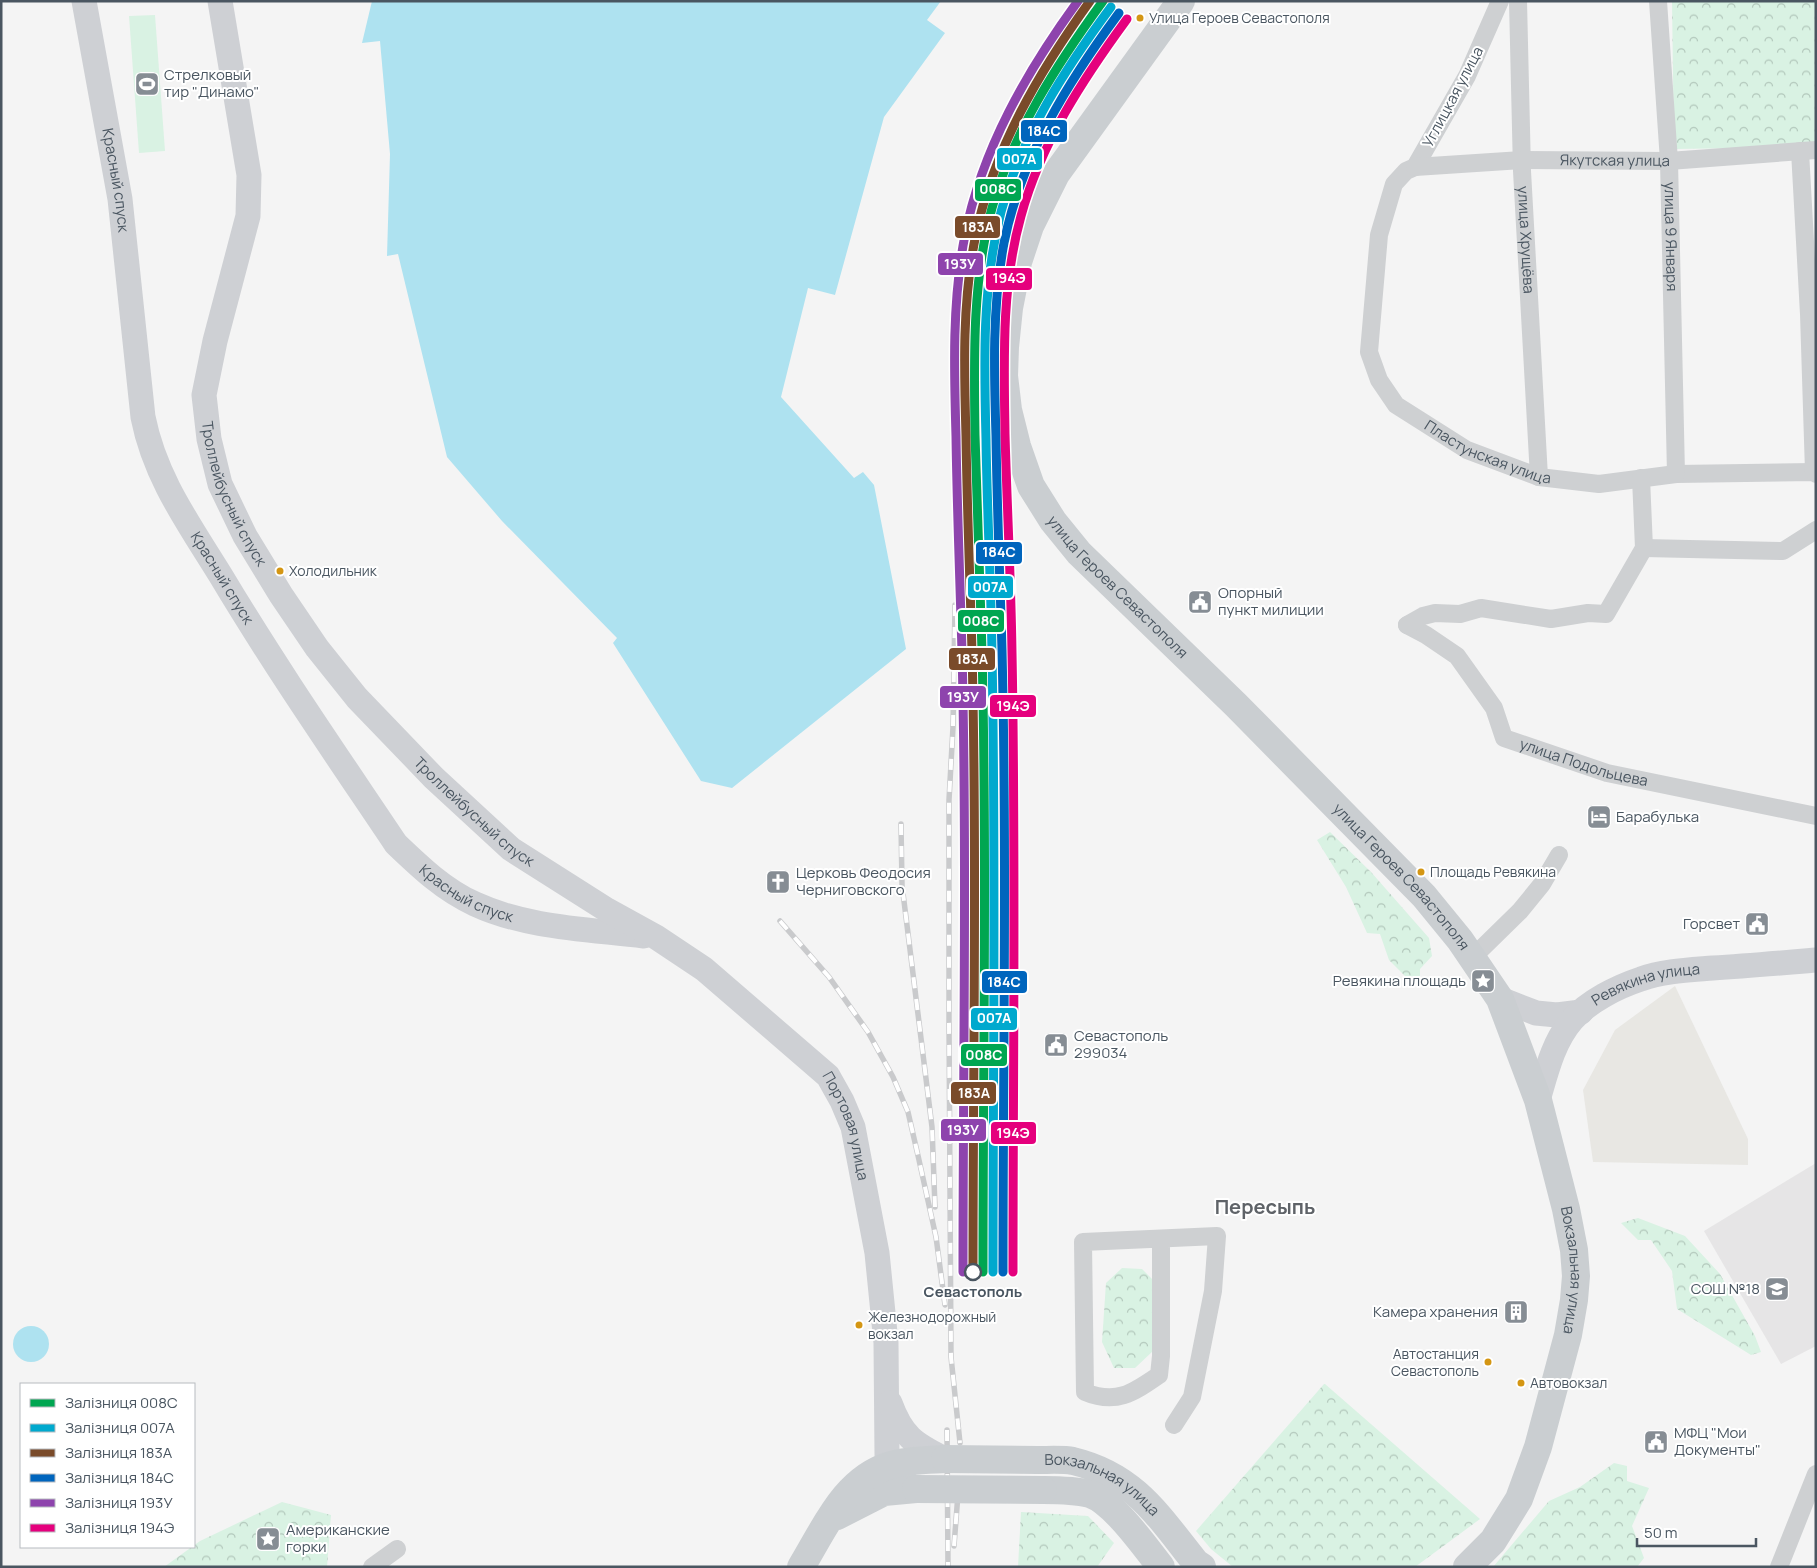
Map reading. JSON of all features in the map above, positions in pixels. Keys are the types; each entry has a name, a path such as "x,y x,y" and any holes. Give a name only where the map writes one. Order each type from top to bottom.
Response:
{"main road":[{"name":"Красный спуск","path":"84,1 120,199 143,417 148,441 166,487 260,640 396,844 423,870 473,904 515,918 546,924 656,937"},
{"name":"Троллейбусный спуск","path":"220,1 249,175 248,216 215,340 204,395 209,439 220,484 245,536 281,595 316,648 357,698 434,778 511,849 606,910 656,937"},
{"name":"улица Героев Севастополя","path":"1181,1 1056,174 1030,226 1018,262 1009,308 1005,347 1004,376 1008,410 1017,446 1031,486 1054,521 1080,553 1236,705 1409,881 1450,926 1500,999 1538,1100"},
{"name":"Портовая улица","path":"656,937 704,969 828,1076 842,1101 853,1127 877,1253 886,1343 887,1455 878,1471"},
{"name":"Ревякина улица","path":"1538,1100 1554,1051 1564,1032 1572,1020 1581,1012 1609,993 1642,978 1677,971 1816,960"},
{"path":"1500,999 1536,1012 1557,1015 1581,1012"},
{"name":"Вокзальная улица","path":"1467,1567 1493,1541 1519,1499 1538,1447 1568,1335 1574,1300 1576,1276 1574,1250 1566,1209 1538,1100"},
{"path":"887,1396 900,1425 910,1439 924,1449 945,1459"},
{"name":"Вокзальная улица","path":"878,1471 945,1459 1072,1461 1104,1472 1122,1481 1144,1499 1199,1565"},
{"path":"801,1567 846,1495 878,1471 916,1489"},
{"name":"Вокзальная улица","path":"829,1521 875,1495 884,1492 916,1489 1067,1490 1091,1495 1118,1515 1161,1567"}],"street":[{"name":"Углицкая улица","path":"1394,184 1399,176 1415,167 1468,76 1500,1"},
{"name":"улица Хрущёва","path":"1518,1 1522,160 1539,477"},
{"name":"улица 9 Января","path":"1658,1 1669,161 1676,474"},
{"path":"1808,151 1810,314 1815,473"},
{"name":"Якутская улица","path":"1415,167 1522,160 1669,161 1808,151"},
{"name":"Пластунская улица","path":"1394,184 1379,235 1370,352 1379,380 1396,405 1466,450 1539,477 1599,484 1676,474 1815,473"},
{"path":"1641,478 1644,548 1783,551 1816,530"},
{"name":"улица Подольцева","path":"1644,548 1606,614 1588,613 1551,620 1481,608 1460,614 1436,613 1423,616 1407,625 1426,635 1457,656 1494,708 1504,738 1607,773 1816,816"},
{"path":"1472,958 1520,911 1542,884 1559,855"},
{"path":"1160,1239 1161,1356 1159,1374 1137,1390 1118,1398 1097,1397 1085,1392 1083,1242 1217,1236 1213,1291 1192,1397 1174,1426"},
{"path":"1779,1567 1816,1474"},
{"path":"372,1567 397,1549"}],"shaded area":[{"path":"1675,986 1748,1139 1748,1165 1593,1162 1583,1090 1615,1030"},
{"name":"СОШ №18","path":"1816,1163 1816,1346 1781,1364 1704,1231"}],"green space":[{"path":"1672,1 1816,1 1816,147 1674,149"},
{"name":"Стрелковый тир \"Динамо\"","path":"155,15 165,151 139,153 129,16"},
{"path":"1330,832 1371,872 1429,938 1432,956 1420,969 1420,980 1414,985 1389,960 1380,934 1367,933 1346,887 1317,840"},
{"path":"1638,1218 1685,1236 1720,1274 1755,1336 1761,1352 1751,1355 1677,1309 1672,1271 1651,1240 1638,1240 1621,1223"},
{"path":"1122,1268 1142,1269 1156,1283 1153,1351 1135,1368 1114,1368 1102,1342 1106,1283"},
{"path":"1324,1384 1480,1519 1415,1567 1233,1567 1211,1549 1196,1531"},
{"path":"1614,1463 1627,1466 1627,1481 1649,1488 1632,1526 1644,1558 1637,1567 1493,1567 1549,1501 1580,1487"},
{"path":"282,1502 331,1515 327,1567 164,1567 190,1548 195,1548 195,1545"},
{"path":"1021,1512 1088,1516 1114,1543 1097,1567 1018,1567"}],"water":[{"path":"372,1 941,1 927,20 945,33 884,117 835,295 808,288 781,397 854,478 863,472 874,485 906,649 732,788 701,781 613,643 617,638 502,521 447,457 398,254 387,256 390,154 380,41 362,43"},
{"path":"31,1326 44,1331 49,1344 44,1357 31,1362 18,1357 13,1344 18,1331"}],"railway":[{"path":"955,605 953,727 949,800 951,1357 960,1443"},
{"path":"901,824 902,885 932,1127 935,1207"},
{"path":"780,921 829,977 868,1032 893,1077 908,1112 919,1160 936,1237 945,1305"},
{"path":"947,1430 948,1567"},
{"path":"954,1546 959,1481"}],"rail line":[{"name":"193У","path":"963,1272 964,807 955,386 955,335 958,285 965,235 973,203 995,142 1024,83 1078,1"},
{"name":"183А","path":"973,1272 974,806 965,360 968,284 976,234 994,171 1036,83 1090,1"},
{"name":"008С","path":"983,1272 984,806 975,406 978,292 985,236 992,208 1012,152 1053,74 1103,1"},
{"name":"007А","path":"993,1272 994,808 985,382 987,296 990,268 1001,212 1020,157 1061,79 1111,7"},
{"name":"184С","path":"1003,1272 1004,805 995,388 997,291 1004,243 1012,211 1034,151 1065,93 1119,13"},
{"name":"194Э","path":"1013,1272 1014,808 1004,352 1007,297 1010,270 1021,216 1029,189 1040,163 1079,88 1127,19"}],"place":[{"name":"Улица Героев Севастополя","path":"1140,18"},
{"name":"Стрелковый тир \"Динамо\"","path":"147,84"},
{"name":"Холодильник","path":"280,571"},
{"name":"Опорный пункт милиции","path":"1200,602"},
{"name":"Барабулька","path":"1599,817"},
{"name":"Площадь Ревякина","path":"1421,872"},
{"name":"Церковь Феодосия Черниговского","path":"778,882"},
{"name":"Горсвет","path":"1757,924"},
{"name":"Ревякина площадь","path":"1483,981"},
{"name":"Севастополь 299034","path":"1056,1045"},
{"name":"Севастополь","path":"973,1272"},
{"name":"СОШ №18","path":"1777,1289"},
{"name":"Камера хранения","path":"1516,1312"},
{"name":"Железнодорожный вокзал","path":"859,1325"},
{"name":"Автостанция Севастополь","path":"1488,1362"},
{"name":"Автовокзал","path":"1521,1383"},
{"name":"МФЦ \"Мои Документы\"","path":"1656,1442"},
{"name":"Американские горки","path":"268,1539"}],"district":[{"name":"Пересыпь","path":"1265,1207"}]}
